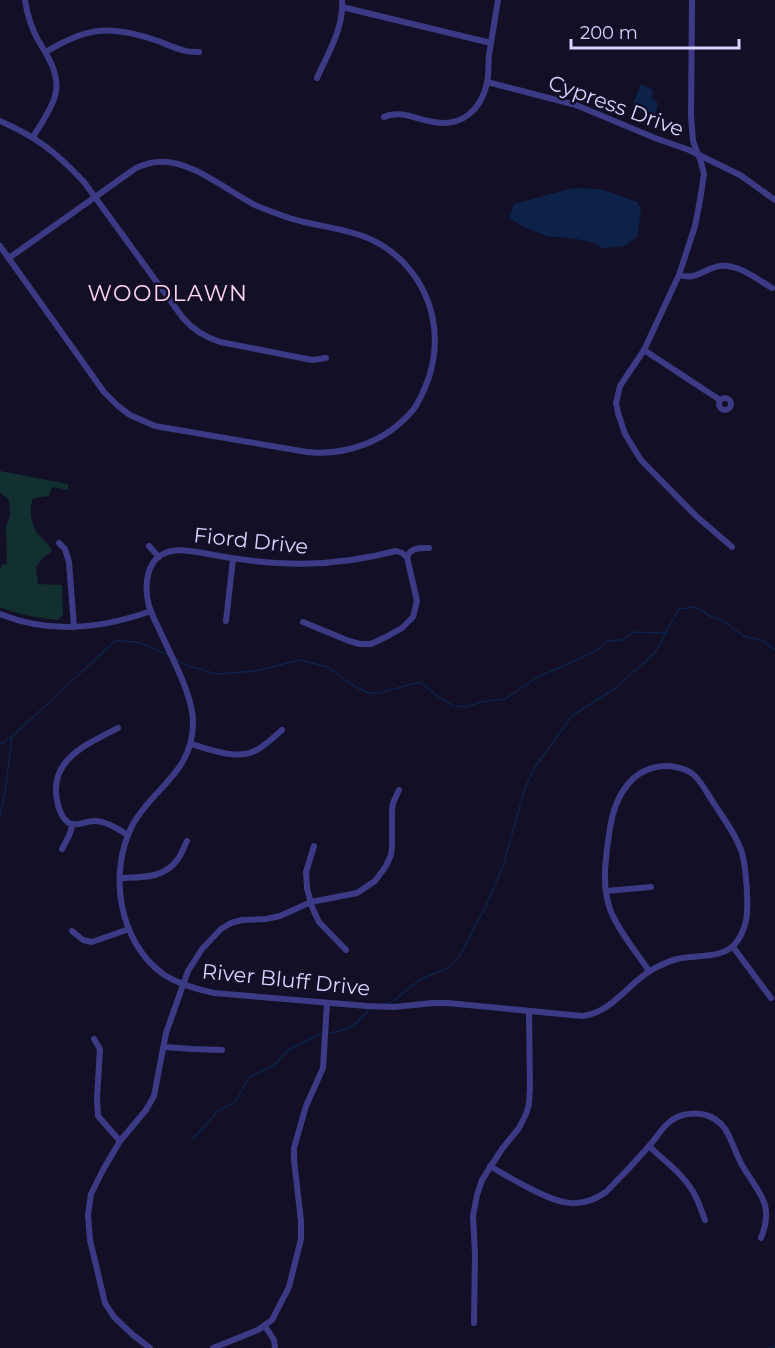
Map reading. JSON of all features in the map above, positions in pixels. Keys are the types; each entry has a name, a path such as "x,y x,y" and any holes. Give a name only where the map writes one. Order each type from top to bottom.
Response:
{"street":[{"path":"25,0 33,28 54,71 56,89 43,123 33,137"},
{"path":"384,117 396,114 448,124 464,118 474,110 487,82 498,0"},
{"path":"692,0 691,116 693,141 704,174 700,200 695,226 679,275 644,350 627,373 618,391 617,408 625,434 641,460 695,515 732,547"},
{"path":"317,78 339,28 342,3 491,43"},
{"path":"46,52 71,38 104,30 134,34 186,51 199,52"},
{"name":"Cypress Drive","path":"487,82 576,105 699,154 740,175 775,200"},
{"path":"0,121 33,137 67,164 95,196 183,318 199,333 238,346 312,360 326,358"},
{"path":"0,246 104,392 126,412 146,423 164,428 307,452 343,451 362,446 390,431 413,410 426,384 434,357 433,315 429,301 414,275 387,248 355,232 302,222 256,205 192,169 172,162 150,163 136,168 9,258"},
{"path":"679,275 693,277 714,267 730,267 772,288"},
{"path":"644,350 720,400"},
{"path":"59,543 66,549 69,562 74,627"},
{"path":"0,614 25,623 74,627 128,619 151,611 147,597 148,576 152,564 159,557 149,546"},
{"name":"Fiord Drive","path":"159,557 172,551 186,550 233,559 318,564 356,561 396,551 407,557 415,548 429,548"},
{"path":"303,622 360,644 371,644 402,628 413,616 417,601 407,557"},
{"path":"226,621 233,559"},
{"name":"River Bluff Drive","path":"151,611 190,702 194,724 191,744 178,771 142,811 128,835 120,878 121,898 129,929 150,962 168,977 192,988 214,993 394,1008 429,1004 460,1004 582,1016 593,1014 609,1006 649,971"},
{"path":"118,728 81,748 67,759 59,772 56,784 58,804 64,818 73,824 99,822 128,835"},
{"path":"191,744 230,754 242,754 260,748 282,730"},
{"path":"674,766 695,776 732,832 743,860 746,876 746,919 741,936 733,947 717,953 674,960 649,971 614,918 607,891 605,882 610,826 617,802 626,786 650,768 674,766"},
{"path":"150,1348 114,1317 105,1303 88,1228 88,1215 91,1194 103,1170 120,1141 146,1110 154,1096 171,1018 188,970 197,956 226,926 242,920 280,916 311,902 357,893 369,885 383,872 391,855 392,810 399,790"},
{"path":"62,849 73,824"},
{"path":"120,878 147,877 163,873 177,860 187,841"},
{"path":"314,846 306,872 307,888 314,912 319,922 346,950"},
{"path":"607,891 651,887"},
{"path":"72,931 83,940 92,942 129,929"},
{"path":"733,947 771,998"},
{"path":"213,1348 265,1326 272,1320 289,1287 301,1239 294,1148 306,1106 323,1068 327,1003"},
{"path":"474,1323 473,1216 479,1188 490,1166 519,1128 529,1104 529,1011"},
{"path":"94,1039 100,1049 98,1116 120,1141"},
{"path":"164,1047 222,1050"},
{"path":"490,1166 553,1200 577,1203 598,1198 669,1123 684,1115 701,1114 721,1123 728,1131 743,1167 764,1196 769,1218 761,1239"},
{"path":"649,1146 689,1186 705,1220"},
{"path":"265,1326 274,1340 275,1348"}],"green space":[{"path":"0,471 68,484 68,490 52,487 49,496 33,499 31,508 34,528 52,551 36,567 38,584 62,585 63,614 58,620 29,616 0,607 0,570 2,565 7,564 6,527 10,515 9,500 0,492"}],"water":[{"path":"641,84 653,90 652,99 658,103 655,115 631,109"},
{"path":"573,188 601,189 637,202 641,210 637,237 624,246 602,248 577,239 547,236 509,218 514,204"}],"waterway":[{"path":"385,1004 392,1002 419,980 447,968 459,957 486,906 503,866 525,788 535,767 572,716 614,689 654,654 679,609 695,607 722,620 744,636 764,641 775,649"},
{"path":"177,660 217,674 255,671 299,660 328,667 352,685 368,693 379,693 420,682 454,706 467,707 480,702 505,699 536,678 594,652 608,641 622,640 634,632 665,633"},
{"path":"0,745 115,641 138,643 170,656"},
{"path":"0,815 12,737"},
{"path":"329,1033 352,1026 369,1009"},
{"path":"193,1139 218,1111 236,1101 249,1077 273,1066 288,1050 324,1034"},
{"path":"769,1348 775,1346"}],"district":[{"name":"WOODLAWN","path":"168,293"}]}
